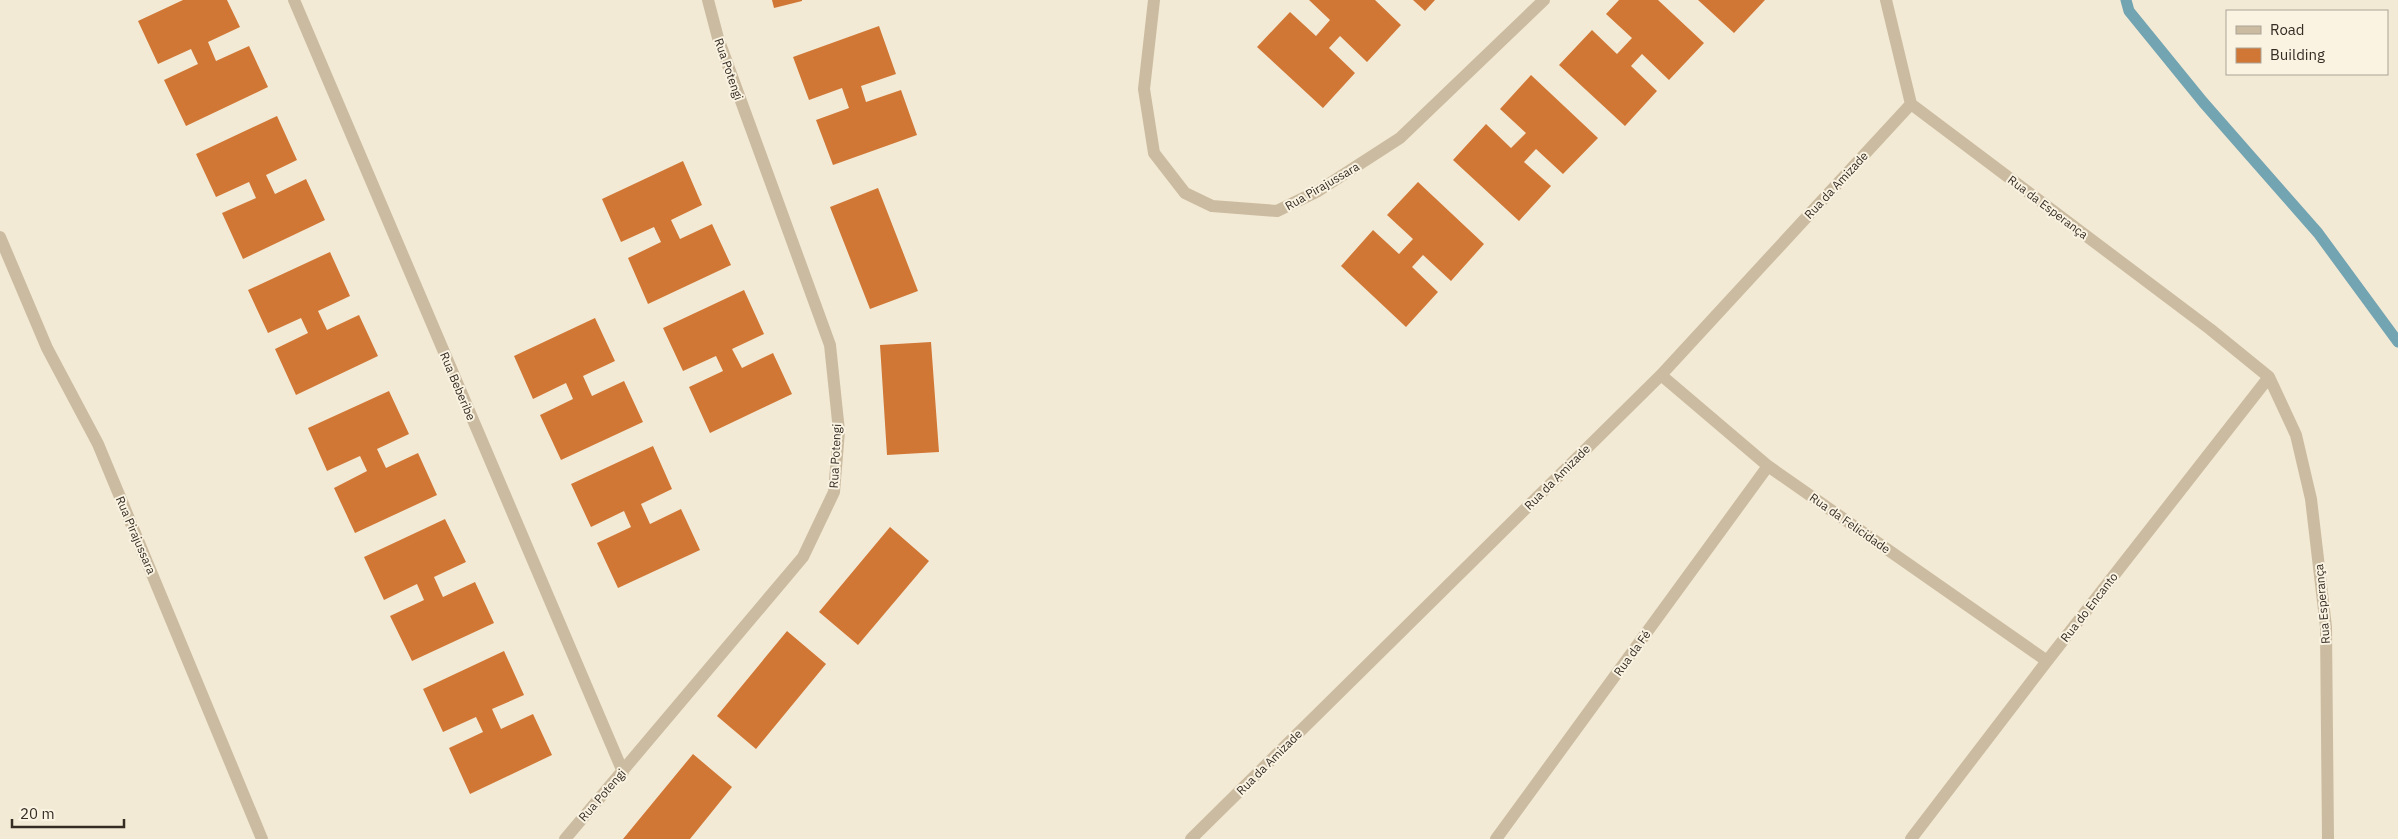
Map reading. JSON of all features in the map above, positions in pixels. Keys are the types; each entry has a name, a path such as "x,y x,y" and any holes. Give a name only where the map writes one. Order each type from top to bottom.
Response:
{"street":[{"name":"Rua Beberibe","path":"294,0 623,772"},
{"name":"Rua Potengi","path":"565,839 803,557 834,492 839,430 830,345 718,38 708,0"},
{"name":"Rua Pirajussara","path":"1154,0 1144,89 1154,153 1185,193 1212,206 1277,211 1318,191 1400,138 1544,0"},
{"path":"1886,0 1910,104"},
{"name":"Rua da Amizade","path":"1191,839 1660,375 1910,104"},
{"name":"Rua da Esperança","path":"1910,104 2210,329 2269,378"},
{"name":"Rua Pirajussara","path":"0,237 47,348 98,444 262,839"},
{"name":"Rua da Felicidade","path":"1660,375 1768,466 2046,661"},
{"name":"Rua do Encanto","path":"1911,839 2046,661 2269,378"},
{"name":"Rua Esperança","path":"2269,378 2296,435 2311,499 2326,627 2328,839"},
{"name":"Rua da Fé","path":"1496,839 1768,466"}],"building":[{"path":"183,0 227,0 240,27 208,42 216,61 249,46 268,87 186,126 164,80 198,64 191,49 158,64 138,21"},
{"path":"772,0 802,0 802,1 774,8"},
{"path":"1309,0 1375,0 1401,25 1367,62 1340,36 1329,48 1355,73 1323,108 1257,47 1290,12 1316,36 1330,20"},
{"path":"1413,0 1435,0 1425,11"},
{"path":"1619,0 1658,0 1704,43 1669,80 1642,54 1631,66 1657,91 1625,126 1559,65 1592,30 1617,54 1632,38 1606,14"},
{"path":"1698,0 1765,0 1734,33"},
{"path":"879,26 896,74 861,86 866,102 901,90 917,135 833,165 816,120 849,108 842,88 809,100 793,57"},
{"path":"1531,75 1598,138 1563,174 1536,149 1524,162 1551,186 1519,221 1453,160 1486,124 1511,148 1526,133 1500,109"},
{"path":"277,116 297,160 266,175 275,194 306,179 325,220 243,259 222,213 256,198 249,182 216,197 196,154"},
{"path":"683,161 702,205 671,220 680,239 712,224 731,265 648,304 628,258 661,242 654,227 621,242 602,199"},
{"path":"1418,182 1484,244 1451,281 1423,255 1412,267 1438,292 1406,327 1341,266 1373,230 1399,254 1413,239 1387,215"},
{"path":"878,188 918,291 870,309 830,207"},
{"path":"330,252 350,296 318,311 327,330 359,315 378,356 296,395 275,349 308,333 301,318 268,333 248,290"},
{"path":"744,290 764,334 732,349 742,368 773,353 792,394 710,433 689,387 723,371 716,356 683,371 663,328"},
{"path":"595,318 615,361 583,376 592,396 624,381 643,422 561,460 540,415 573,399 566,383 533,399 514,356"},
{"path":"931,342 939,452 887,455 880,345"},
{"path":"389,391 409,434 377,449 386,468 418,453 437,495 355,533 334,488 367,471 360,456 327,471 308,428"},
{"path":"653,446 672,489 641,504 650,524 681,509 700,550 618,588 597,543 631,527 624,511 591,527 571,484"},
{"path":"445,519 466,562 434,577 443,597 475,582 494,623 412,661 390,616 424,600 417,584 384,600 364,557"},
{"path":"890,527 929,561 858,645 819,612"},
{"path":"787,631 826,664 756,749 717,716"},
{"path":"504,651 524,695 492,709 501,729 533,714 552,755 470,794 449,748 483,732 476,717 443,732 423,689"},
{"path":"693,754 732,787 690,839 623,839"}],"waterway":[{"path":"2126,0 2129,11 2203,102 2318,233 2398,342"}]}
